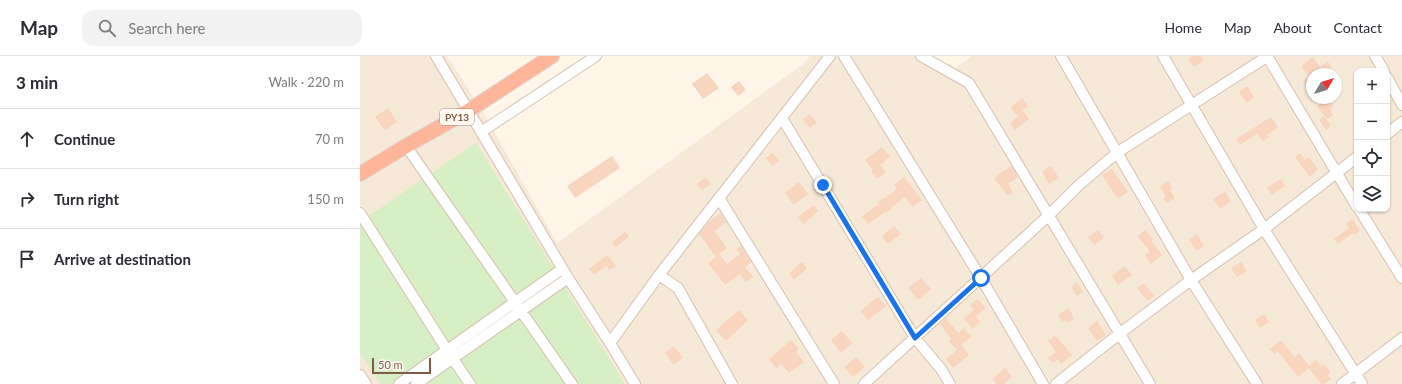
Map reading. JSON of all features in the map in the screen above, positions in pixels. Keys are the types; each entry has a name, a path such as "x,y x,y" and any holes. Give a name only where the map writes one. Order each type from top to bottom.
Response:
{"highway":[{"name":"PY13","path":"360,174 468,110 552,56"}],"street":[{"path":"436,56 562,269 635,384"},
{"path":"481,132 596,56"},
{"path":"610,343 659,275 830,56"},
{"path":"844,56 981,278 1043,384"},
{"path":"921,56 969,83 1150,384"},
{"path":"1061,56 1192,280 1257,384"},
{"path":"1163,56 1264,229 1362,384"},
{"path":"864,384 1048,216 1078,185 1118,152 1267,56 1336,174 1354,202"},
{"path":"1375,56 1382,68"},
{"path":"1390,83 1402,105"},
{"path":"782,118 915,338 941,370 950,384"},
{"path":"1390,132 1402,122"},
{"path":"406,146 572,384"},
{"path":"1056,384 1119,334 1264,229 1354,159"},
{"path":"719,198 834,384"},
{"path":"1361,212 1402,278"},
{"path":"360,213 470,384"},
{"path":"416,384 450,354 515,302 562,269"},
{"path":"659,275 678,288 732,384"},
{"path":"399,384 521,312 568,278"},
{"path":"1342,384 1402,338"},
{"path":"360,375 366,384"}],"shaded area":[{"path":"360,56 447,56 482,110 557,243 803,64 810,56 918,56 948,73 972,56 1402,56 1402,384 360,384"}],"green space":[{"path":"476,143 625,384 381,384 360,353 360,222"}],"building":[{"path":"1192,56 1201,56 1204,60 1194,67 1188,59"},
{"path":"1313,57 1320,67 1328,62 1332,67 1306,68 1306,73 1301,66"},
{"path":"707,73 719,88 703,99 692,84"},
{"path":"739,81 746,90 738,96 731,87"},
{"path":"1247,86 1254,98 1247,103 1239,92"},
{"path":"1022,98 1028,106 1022,110 1029,119 1015,130 1010,123 1018,117 1011,107"},
{"path":"1320,104 1332,104 1333,106 1330,109 1333,115 1327,119 1317,106"},
{"path":"388,108 397,122 385,130 375,117"},
{"path":"810,114 817,123 810,128 803,119"},
{"path":"1324,116 1331,126 1326,130 1319,120"},
{"path":"1271,117 1278,127 1267,135 1269,137 1263,141 1257,134 1240,145 1236,139"},
{"path":"882,147 890,157 880,165 886,172 877,179 871,172 873,170 865,160"},
{"path":"773,153 779,161 772,166 766,158"},
{"path":"1300,153 1305,160 1309,157 1318,169 1310,177 1295,157"},
{"path":"612,156 620,168 575,198 567,186"},
{"path":"1011,166 1018,177 1008,184 1013,193 1008,196 994,178"},
{"path":"1051,166 1059,178 1049,184 1042,172"},
{"path":"1112,169 1128,192 1118,199 1102,175"},
{"path":"706,177 711,184 702,190 697,184"},
{"path":"904,177 922,200 913,207 905,197 891,208 892,209 868,224 862,216 879,204 878,202 883,198 884,199 897,189 894,185"},
{"path":"1281,179 1285,186 1272,195 1267,188"},
{"path":"1168,181 1172,188 1170,190 1175,198 1167,203 1163,198 1166,196 1160,186"},
{"path":"799,182 808,194 794,205 785,193"},
{"path":"1225,192 1231,201 1220,209 1213,199"},
{"path":"814,205 818,211 804,224 798,217"},
{"path":"720,213 726,222 715,231 727,248 719,254 727,264 740,254 736,249 741,246 751,262 745,267 753,277 746,282 740,274 725,285 708,263 716,257 699,234 709,222"},
{"path":"1352,219 1360,230 1355,235 1353,233 1338,244 1334,239 1349,228 1346,224"},
{"path":"894,226 901,234 888,244 882,236"},
{"path":"1098,230 1104,238 1094,245 1088,237"},
{"path":"1145,230 1153,239 1151,240 1162,255 1151,264 1145,255 1150,251 1137,236"},
{"path":"625,232 629,237 615,247 612,242"},
{"path":"1197,234 1204,246 1196,251 1189,239"},
{"path":"607,255 616,266 610,270 606,266 594,275 589,269"},
{"path":"802,262 807,268 794,280 789,273"},
{"path":"1241,262 1247,271 1237,277 1231,268"},
{"path":"1125,266 1132,275 1118,285 1112,276"},
{"path":"921,278 931,289 918,300 908,288"},
{"path":"1077,282 1083,292 1077,296 1071,287"},
{"path":"1144,283 1154,296 1148,301 1137,288"},
{"path":"878,297 886,306 868,320 860,311"},
{"path":"978,299 986,308 976,316 980,322 972,329 964,318 974,310 970,305"},
{"path":"1068,308 1074,319 1068,323 1066,320 1062,322 1058,315"},
{"path":"739,310 748,320 726,341 716,330"},
{"path":"1264,314 1269,322 1260,328 1255,320"},
{"path":"946,318 958,333 964,328 971,337 961,345 969,355 953,368 946,359 957,350 949,341 951,339 940,324"},
{"path":"1097,321 1106,335 1097,341 1088,328"},
{"path":"842,331 852,343 841,353 831,340"},
{"path":"1055,335 1072,355 1061,364 1058,359 1053,363 1048,358 1056,352 1048,341"},
{"path":"791,340 799,349 796,352 804,362 789,373 781,364 776,368 769,359"},
{"path":"1281,340 1294,357 1299,353 1309,366 1316,360 1321,366 1324,364 1331,373 1328,375 1331,379 1324,384 1321,384 1309,368 1298,377 1278,351 1274,354 1270,349"},
{"path":"674,346 683,358 674,365 665,353"},
{"path":"856,357 865,367 853,377 844,367"},
{"path":"1005,368 1012,377 1004,384 997,384 992,379"}],"route":[{"path":"823,185 915,338 981,278"}]}
